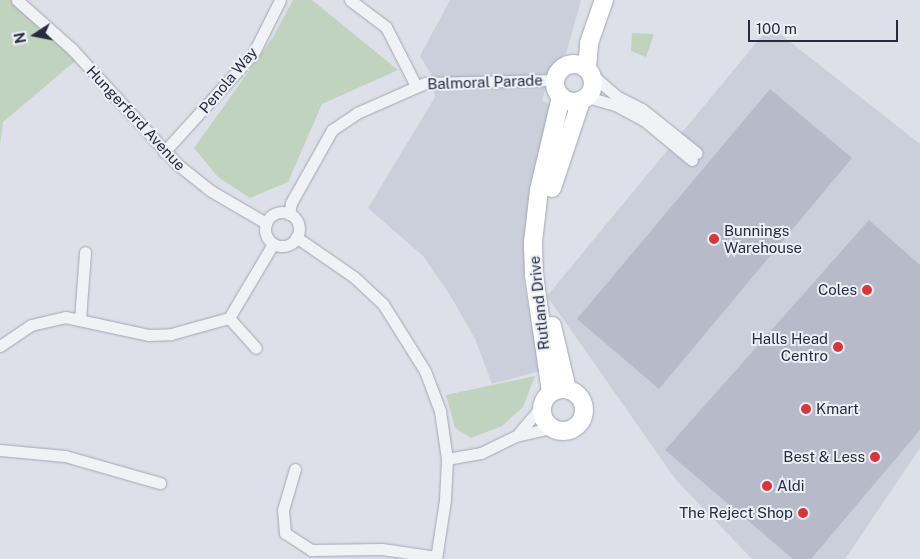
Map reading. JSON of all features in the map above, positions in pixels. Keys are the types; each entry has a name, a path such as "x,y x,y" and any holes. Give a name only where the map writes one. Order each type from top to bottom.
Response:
{"main road":[{"path":"583,69 559,70 555,80 561,97 584,99 592,90 583,69 591,0"},
{"path":"583,69 589,44 604,0"},
{"name":"Rutland Drive","path":"553,396 534,275 533,242 539,190 561,97"},
{"name":"Rutland Drive","path":"553,396 554,338 544,251 556,172 584,99"},
{"path":"553,396 581,398 584,414 575,428 567,431 551,428 544,420 553,396"}],"street":[{"name":"Hungerford Avenue","path":"17,0 76,53 164,152 211,191 266,223"},
{"name":"Penola Way","path":"164,152 253,54 280,0"},
{"name":"Balmoral Parade","path":"350,0 386,26 416,86"},
{"path":"583,69 616,96 642,109 694,157 645,120 584,99"},
{"name":"Balmoral Parade","path":"289,214 291,203 336,125 416,86 441,81 555,80"},
{"path":"275,214 289,214 297,223 296,238 284,246 273,244 266,234 266,223 275,214"},
{"path":"295,469 283,510 285,533 312,550 382,549 436,558 447,459 432,386 396,319 354,277 296,238"},
{"path":"0,346 31,325 65,317 148,335 171,334 229,318 273,244"},
{"path":"80,319 85,252"},
{"path":"229,318 256,348"},
{"path":"516,436 553,396"},
{"path":"447,459 481,452 516,436 551,428"},
{"path":"0,450 66,456 160,483"}],"shaded area":[{"path":"450,0 581,0 566,54 552,65 542,101 550,104 528,201 524,283 540,371 492,384 475,339 450,295 423,256 368,208 435,97 431,74 420,56"},
{"path":"770,26 920,144 920,448 845,559 752,559 676,480 547,296"}],"green space":[{"path":"0,0 17,0 80,57 3,122 0,146"},
{"path":"293,0 312,0 398,70 322,104 288,182 250,198 218,177 194,148 273,37"},
{"path":"632,33 654,34 646,57 631,51"},
{"path":"535,376 523,407 502,426 471,438 455,428 446,395"}],"building":[{"name":"Bunnings Warehouse","path":"770,89 852,158 659,389 577,319"},
{"name":"Halls Head Centro","path":"869,220 920,265 920,430 811,559 793,559 665,450"}],"place":[{"name":"Bunnings Warehouse","path":"714,239"},
{"name":"Coles","path":"867,290"},
{"name":"Halls Head Centro","path":"838,347"},
{"name":"Kmart","path":"806,409"},
{"name":"Best & Less","path":"875,457"},
{"name":"Aldi","path":"767,486"},
{"name":"The Reject Shop","path":"803,513"}]}
